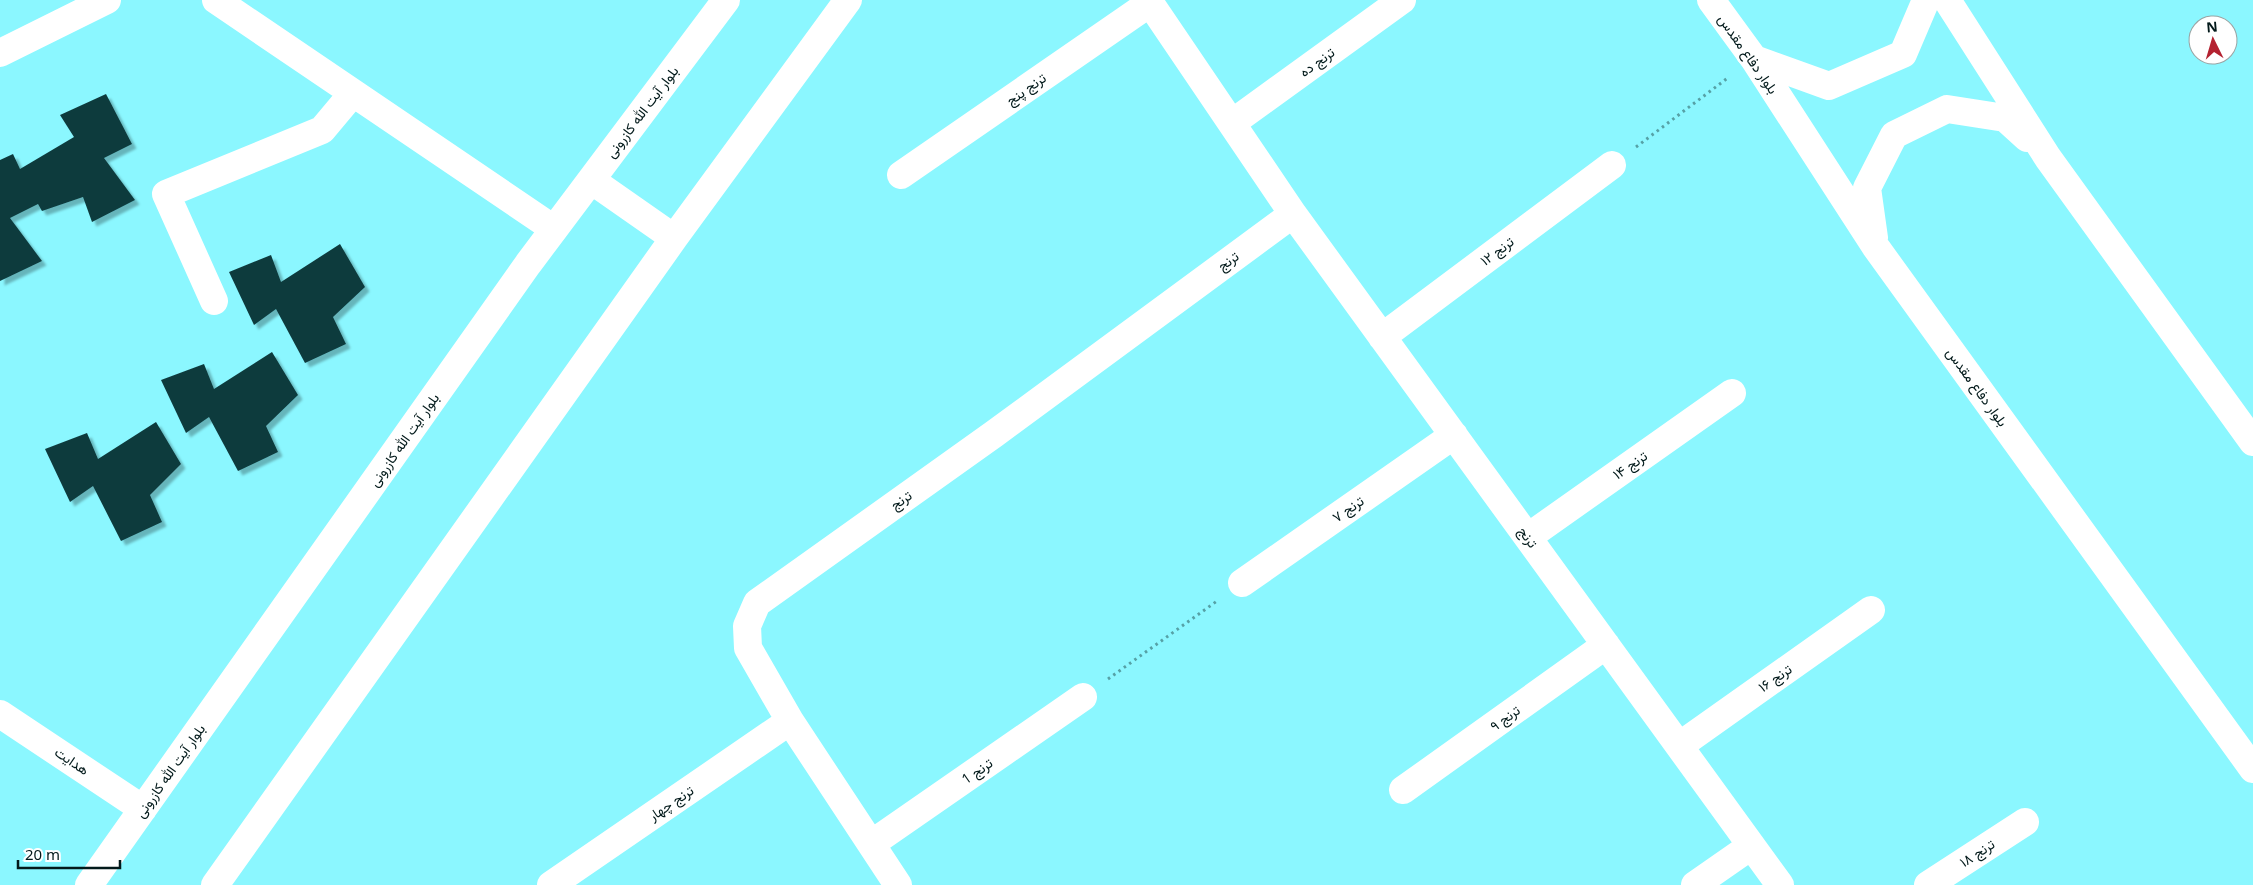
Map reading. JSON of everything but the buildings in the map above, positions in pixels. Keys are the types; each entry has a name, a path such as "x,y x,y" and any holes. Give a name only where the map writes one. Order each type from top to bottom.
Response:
{"street":[{"path":"0,53 107,0"},
{"path":"216,0 554,230"},
{"name":"بلوار آیت الله کازرونی","path":"89,885 554,230 726,0"},
{"path":"216,885 674,238 848,0"},
{"name":"ترنج ده","path":"1232,123 1402,0"},
{"name":"بلوار دفاع مقدس","path":"1711,0 1754,59 1875,246 2253,769"},
{"path":"1754,59 1829,86 1903,54 1926,0"},
{"path":"1947,0 2048,158 2253,442"},
{"path":"1149,1 1293,214"},
{"name":"ترنج پنج","path":"901,175 1149,1"},
{"path":"214,301 166,194 322,130 353,93"},
{"path":"1875,246 1867,188 1894,136 1947,109 2005,118 2048,158"},
{"name":"ترنج ۱۲","path":"1382,336 1612,165"},
{"path":"591,180 674,238"},
{"name":"ترنج","path":"898,885 790,721 748,648 747,626 757,603 994,434 1293,214 1780,885"},
{"name":"ترنج ۱۴","path":"1528,537 1732,393"},
{"name":"ترنج ۷","path":"1242,584 1454,435"},
{"name":"ترنج ۱۶","path":"1679,746 1871,610"},
{"name":"ترنج ۹","path":"1403,790 1606,645"},
{"name":"ترنج 1","path":"870,844 1083,697"},
{"name":"هدایت","path":"0,714 143,809"},
{"name":"ترنج چهار","path":"551,885 790,721"},
{"name":"ترنج ۱۸","path":"1928,885 2025,822"},
{"path":"1695,885 1751,846"}],"path":[{"path":"1612,165 1754,59"},
{"path":"1083,697 1242,584"}]}
